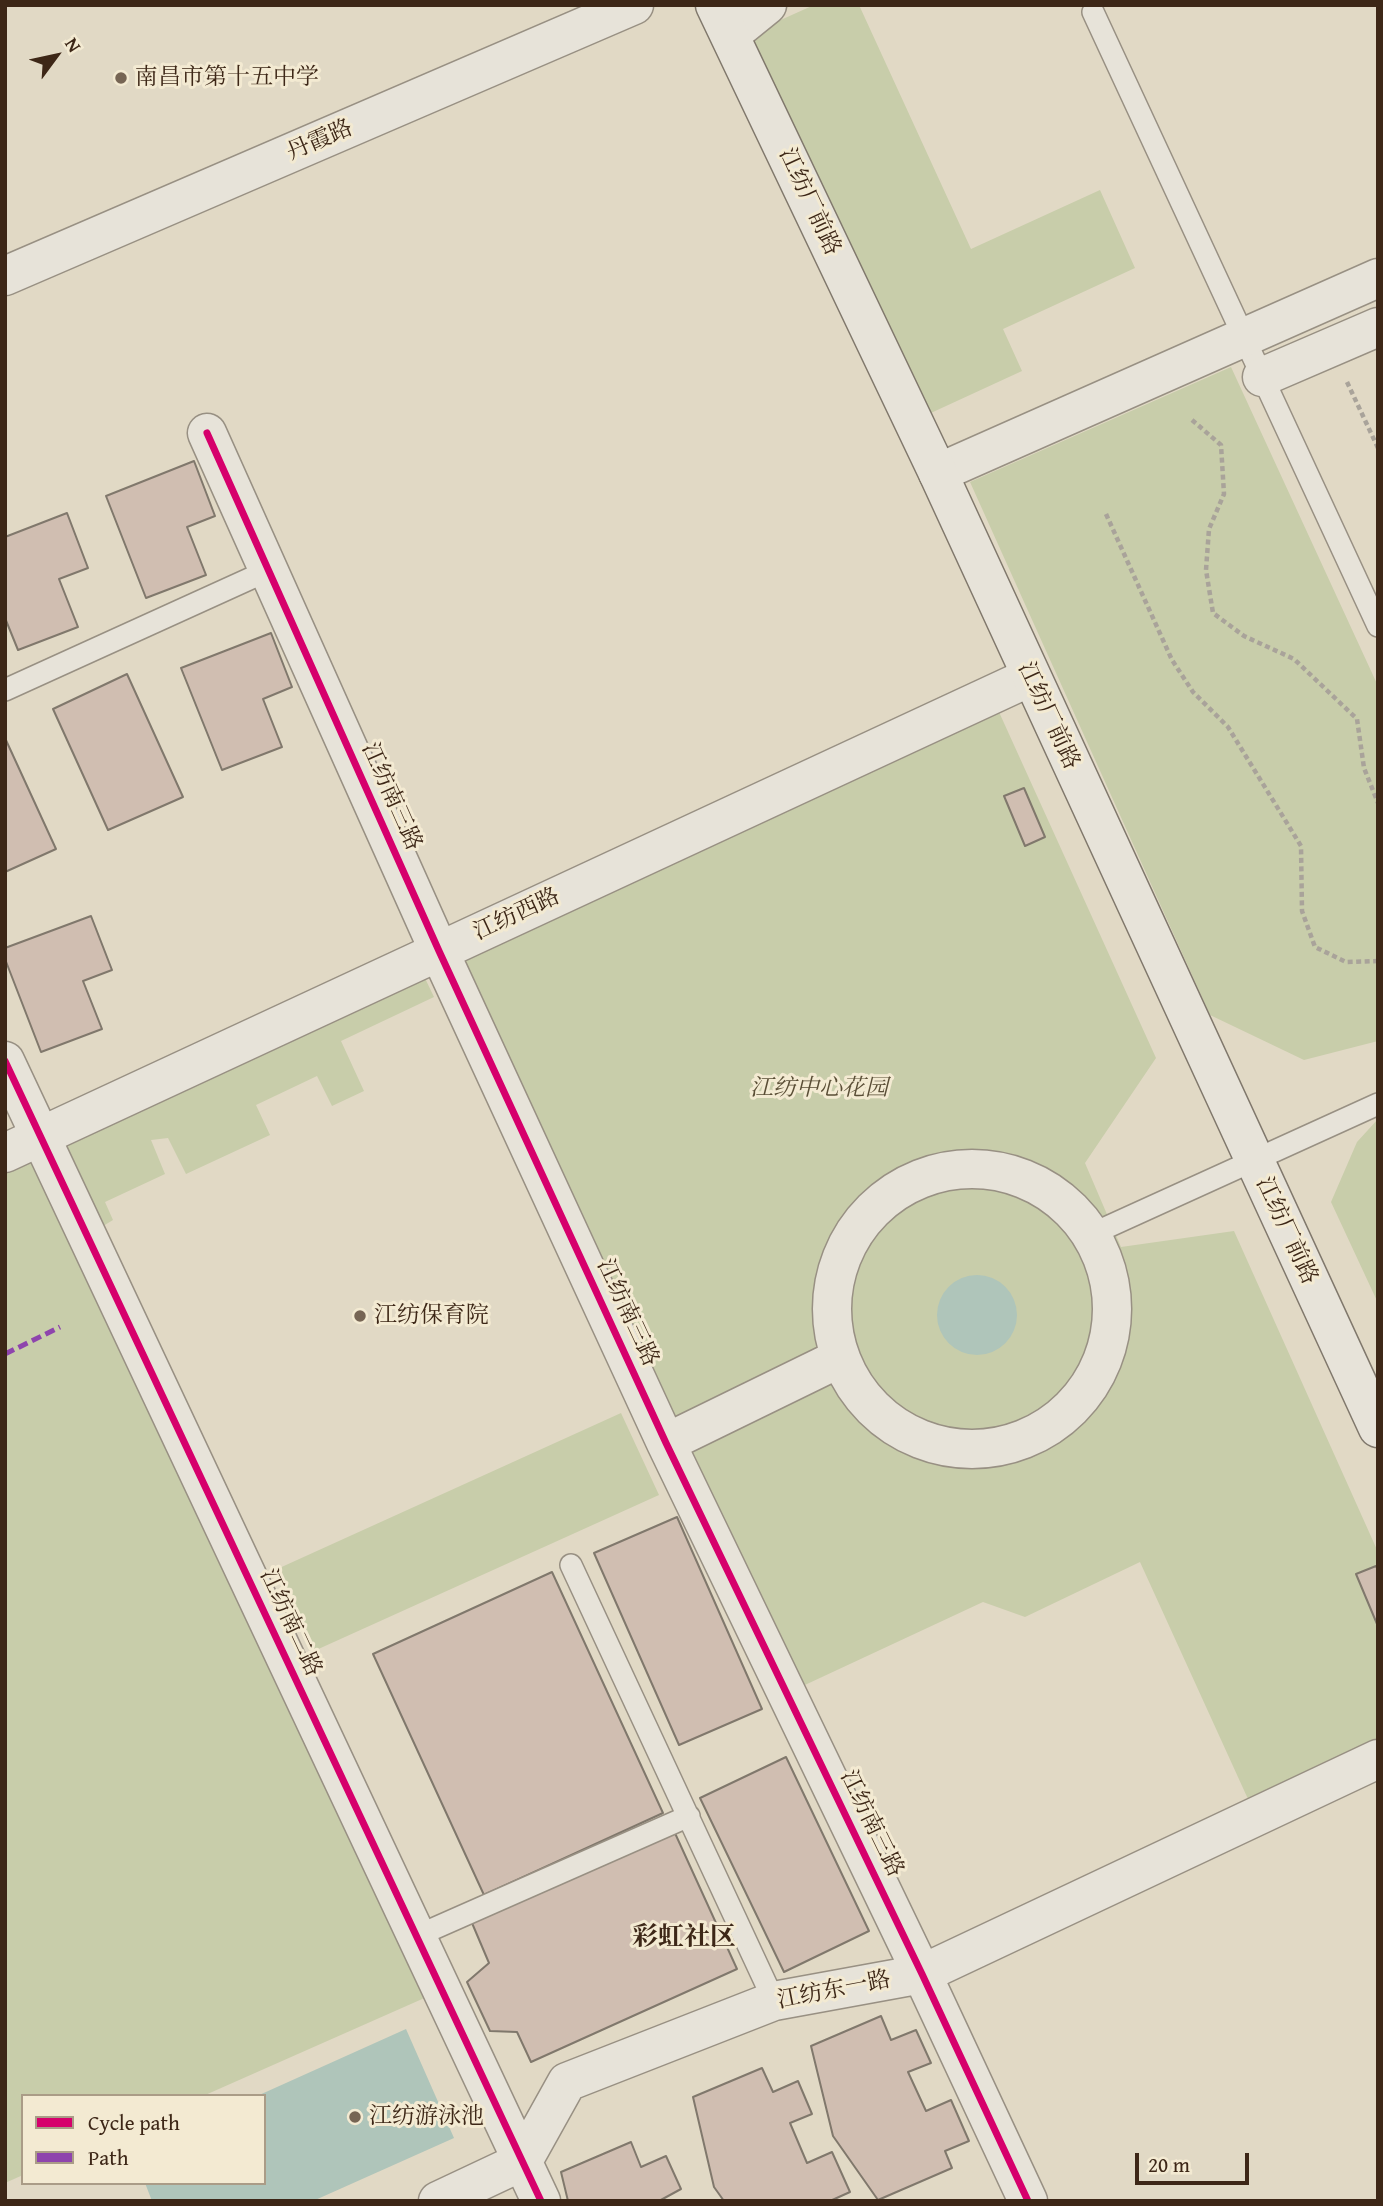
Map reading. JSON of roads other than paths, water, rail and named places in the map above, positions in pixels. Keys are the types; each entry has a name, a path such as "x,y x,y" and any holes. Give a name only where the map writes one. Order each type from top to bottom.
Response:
{"street":[{"name":"丹霞路","path":"5,276 634,5"},
{"path":"724,15 767,5"},
{"name":"江纺厂前路","path":"724,15 1378,1428"},
{"path":"937,473 1378,278"},
{"path":"1262,377 1378,327"},
{"name":"江纺南三路","path":"207,433 439,951 666,1443 922,1973 1028,2201"},
{"name":"江纺西路","path":"22,1145 1030,677"},
{"name":"江纺南二路","path":"5,1061 22,1145 417,1936 541,2201"},
{"path":"977,1167 1022,1177 1062,1200 1092,1234 1110,1278 1113,1325 1100,1370 1073,1408 1035,1436 990,1449 943,1447 932,1443 900,1430 864,1399 840,1358 831,1313 838,1267 858,1226 890,1193 931,1173 977,1167"},
{"path":"666,1443 840,1358"},
{"name":"江纺东一路","path":"523,2161 567,2082 774,2001 922,1973 1378,1759"},
{"path":"438,2201 523,2161"}],"lane":[{"path":"1093,12 1378,626"},
{"path":"5,690 269,570"},
{"path":"1092,1234 1378,1104"},
{"path":"571,1565 774,2001"},
{"path":"417,1936 689,1816"}],"place":[{"name":"南昌市第十五中学","path":"121,78"},
{"name":"江纺保育院","path":"360,1316"},
{"name":"江纺游泳池","path":"355,2117"}],"district":[{"name":"彩虹社区","path":"684,1938"}],"park label":[{"name":"江纺中心花园","path":"819,1089"}]}
